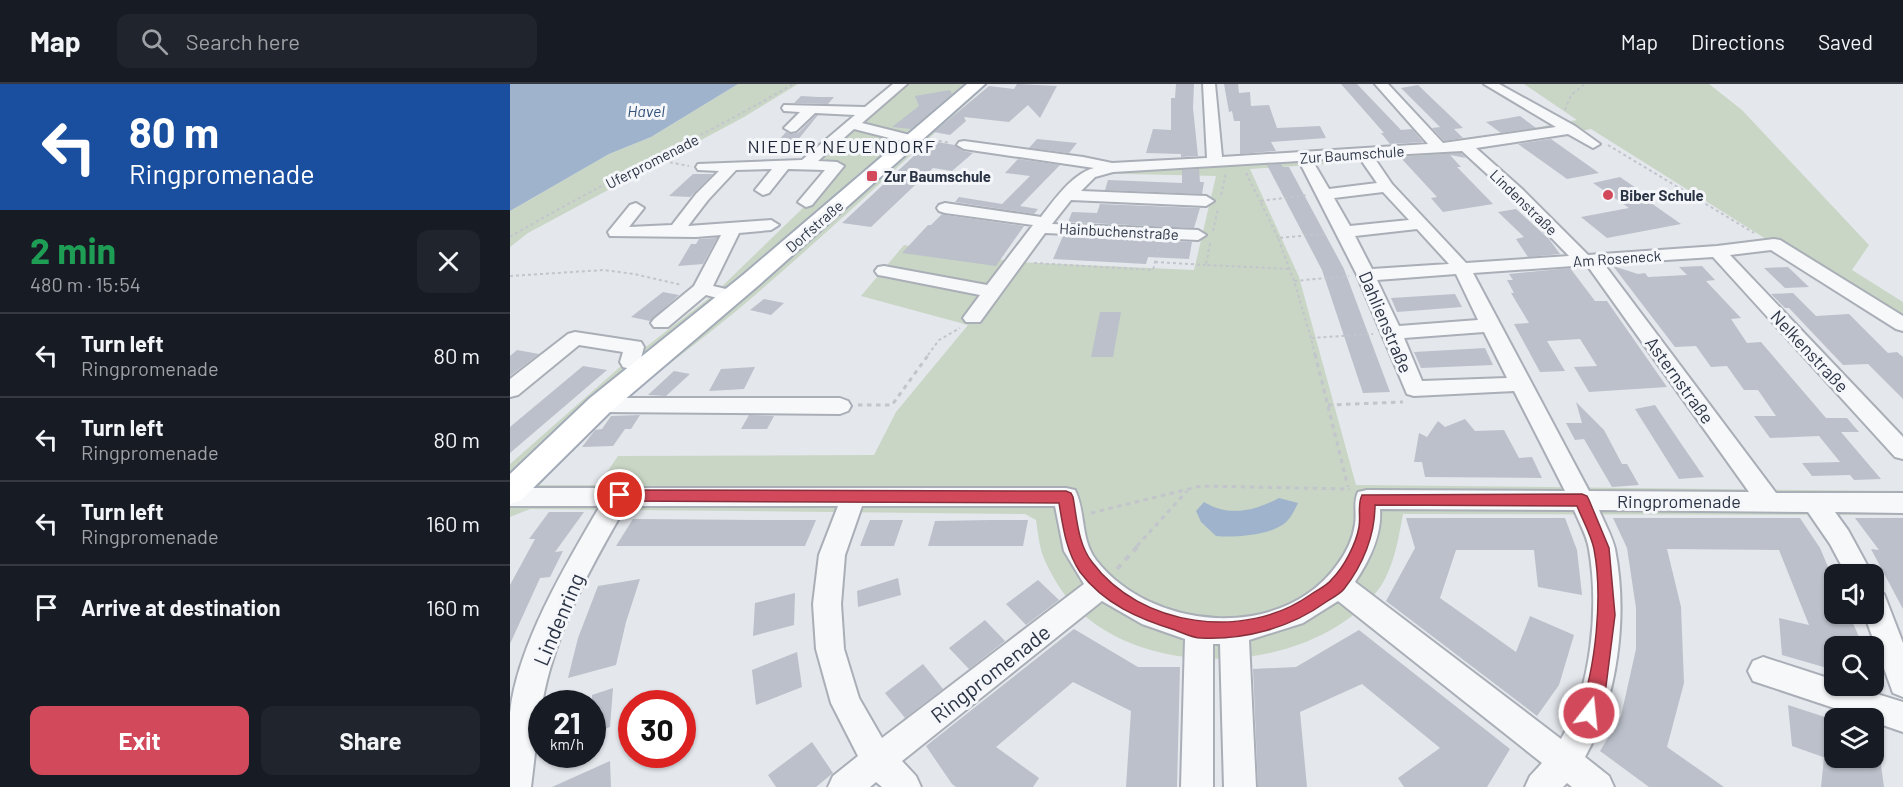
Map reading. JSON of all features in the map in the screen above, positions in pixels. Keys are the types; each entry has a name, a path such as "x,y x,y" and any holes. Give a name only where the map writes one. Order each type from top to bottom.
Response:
{"main road":[{"name":"Dorfstraße","path":"510,492 600,405 732,296 977,84"}],"street":[{"path":"804,166 850,124 901,84"},
{"path":"1209,84 1221,164"},
{"path":"1381,84 1440,148"},
{"path":"1490,84 1600,145"},
{"path":"789,108 868,111"},
{"path":"791,128 812,109"},
{"path":"850,124 915,139"},
{"name":"Zur Baumschule","path":"964,145 1083,161 1112,168 1221,164 1465,146 1570,129"},
{"name":"Lindenstraße","path":"1465,146 1587,260"},
{"path":"1364,153 1387,187 1469,280 1490,326 1582,500 1602,548 1607,615 1596,694 1582,732 1565,760 1541,787"},
{"name":"Dahlienstraße","path":"1306,162 1366,275 1393,333 1414,389 1520,384"},
{"path":"763,190 784,164"},
{"path":"703,168 784,164 837,166 806,202"},
{"path":"677,230 702,197 731,166"},
{"name":"Hainbuchenstraße","path":"973,318 1014,260 1067,195 1090,174 1112,168"},
{"path":"1325,194 1387,187"},
{"name":"Hainbuchenstraße","path":"1067,195 1215,201"},
{"path":"636,208 616,232 677,230 696,232 771,225"},
{"name":"Hainbuchenstraße","path":"945,208 1042,225 1207,236"},
{"path":"1345,232 1422,225"},
{"path":"661,323 702,290 733,228"},
{"path":"1773,244 1903,325"},
{"name":"Am Roseneck","path":"1366,275 1717,251 1773,244"},
{"name":"Nelkenstraße","path":"1717,251 1903,451"},
{"name":"Asternstraße","path":"1587,260 1769,501"},
{"path":"884,271 992,292"},
{"path":"702,290 732,296"},
{"path":"1393,333 1490,326"},
{"path":"510,390 574,338 634,347 630,362 648,366"},
{"path":"600,405 840,406"},
{"path":"510,497 620,495 1066,497 1072,540 1084,565 1101,585 1126,603 1153,616 1200,630 1234,630 1258,627 1304,609 1338,585 1360,548 1367,526 1358,493"},
{"name":"Ringpromenade","path":"1358,493 1582,500 1903,503"},
{"name":"Lindenring","path":"515,787 520,744 535,669 565,594 620,495"},
{"path":"854,496 832,555 827,604 830,649 846,703 878,761 905,787"},
{"path":"1814,502 1839,537 1854,564"},
{"name":"Ringpromenade","path":"844,787 1101,585"},
{"path":"1338,585 1598,787"},
{"path":"1882,624 1903,683"},
{"path":"1197,787 1200,630"},
{"path":"1234,630 1240,787"},
{"path":"1763,671 1903,717"}],"path":[{"name":"Uferpromenade","path":"510,237 570,201 727,123 793,84"},
{"path":"1570,129 1563,121 1566,105 1571,95 1585,84"},
{"path":"915,139 964,145"},
{"path":"1600,145 1773,244"},
{"path":"656,160 703,168"},
{"path":"1206,265 1207,236 1221,164"},
{"path":"1069,519 1202,486 1358,493 1328,405 1290,269 1278,238 1243,166"},
{"path":"1260,201 1325,194"},
{"path":"1278,238 1345,232"},
{"path":"1014,260 1042,264 1153,270"},
{"path":"1155,262 1290,269"},
{"path":"510,276 564,270 603,270 628,272 702,290"},
{"path":"1294,281 1366,275"},
{"path":"840,406 892,405 939,340 973,318"},
{"path":"1311,338 1393,333"},
{"path":"1328,405 1419,401 1414,389"},
{"path":"1101,585 1188,490"}],"green space":[{"path":"738,84 798,84 744,117 528,233 510,247 510,211 609,154 651,137"},
{"path":"908,84 988,84 779,275 587,433 540,485 598,485 618,456 874,455 896,412 968,325 861,296 904,245 1016,262 1194,270 1216,176 1086,173 1097,161 1127,164 1431,147 1577,120 1524,84 1709,84 1742,110 1869,245 1852,270 1903,302 1903,325 1591,129 1446,156 1250,169 1299,277 1356,485 1903,491 1903,515 1403,514 1394,556 1381,586 1345,621 1308,641 1266,654 1222,659 1178,656 1136,645 1098,626 1068,599 1061,589 1043,556 1036,520 1025,514 530,509 510,517 510,464 620,367 713,295 807,204 842,165 809,164"}],"water":[{"name":"Havel","path":"510,84 738,84 651,137 609,154 510,211"},
{"path":"1279,498 1298,503 1291,517 1274,529 1254,534 1216,536 1201,522 1196,511 1204,502 1222,510 1242,511"}],"building":[{"path":"1017,84 1057,86 1040,118 1028,105 1009,122 964,117 966,121 950,135 934,132 989,86 1014,89"},
{"path":"1176,84 1194,84 1193,108 1198,156 1181,157 1181,154 1146,153 1153,129 1171,130 1171,98 1175,98"},
{"path":"1224,84 1238,84 1239,93 1250,92 1251,106 1269,105 1277,128 1320,126 1326,138 1271,142 1276,151 1240,154 1240,121 1234,121 1232,111 1229,112"},
{"path":"1341,84 1357,84 1401,130 1412,129 1423,142 1390,144 1381,133 1384,133"},
{"path":"1418,85 1463,128 1454,129 1463,138 1444,141 1432,128 1440,127 1401,88"},
{"path":"950,90 952,94 911,129 892,127 919,106 915,96"},
{"path":"801,96 834,97 828,104 794,103"},
{"path":"818,115 797,141 779,140 786,132 798,133"},
{"path":"1520,116 1536,128 1501,133 1486,122"},
{"path":"1037,139 1077,143 1069,153 1029,148"},
{"path":"1551,139 1599,173 1567,179 1518,144"},
{"path":"930,141 955,145 963,151 973,153 952,171 933,168 871,227 842,223"},
{"path":"1461,153 1466,158 1450,155 1461,167 1457,167 1493,204 1443,212 1431,198 1437,197 1400,157"},
{"path":"1018,159 1060,165 1020,206 1038,209 1034,214 955,202 959,197 1002,204 1030,176 1005,173"},
{"path":"1281,164 1283,167 1289,167 1344,269 1390,392 1363,393 1322,270 1267,165"},
{"path":"1199,169 1200,182 1204,182 1202,194 1105,190 1108,180 1182,183 1182,170"},
{"path":"693,174 713,174 690,197 669,196"},
{"path":"1620,177 1646,195 1641,196 1681,224 1607,238 1581,217 1629,208 1593,183"},
{"path":"1100,204 1200,208 1194,228 1068,222 1072,212 1097,213"},
{"path":"1516,209 1549,239 1560,254 1528,257 1516,239 1524,237 1498,212"},
{"path":"942,214 1024,226 996,266 902,253 928,225 931,225"},
{"path":"1063,236 1192,242 1189,259 1148,257 1146,264 1053,259"},
{"path":"717,238 703,264 678,266 691,244 696,244 699,239"},
{"path":"1613,266 1638,274 1645,273 1648,277 1687,275 1679,267 1702,266 1715,280 1706,281 1741,318 1731,319 1747,343 1761,342 1826,418 1847,418 1859,432 1841,432 1881,479 1854,480 1850,475 1812,476 1802,463 1840,462 1819,436 1770,438 1754,416 1776,416 1758,390 1744,390 1727,366 1711,367 1696,346 1675,347"},
{"path":"1788,267 1809,287 1785,288 1764,268"},
{"path":"1570,268 1595,301 1607,301 1667,387 1589,392 1574,367 1597,366 1580,339 1547,341 1565,371 1540,372 1514,324 1529,323 1511,293 1514,293 1507,280 1513,280 1509,274"},
{"path":"663,292 679,295 650,321 631,317"},
{"path":"1793,293 1816,316 1849,314 1888,353 1897,352 1903,357 1903,399 1868,364 1843,365 1789,308 1785,308 1771,294"},
{"path":"1455,294 1462,307 1397,312 1391,298"},
{"path":"764,299 784,303 771,315 750,310"},
{"path":"1100,312 1121,312 1113,357 1091,357"},
{"path":"1485,348 1493,365 1421,368 1414,352"},
{"path":"517,350 539,354 510,376 510,356"},
{"path":"583,366 607,370 510,453 510,427"},
{"path":"755,367 744,389 709,391 721,369"},
{"path":"674,371 690,374 666,396 648,395"},
{"path":"1576,402 1604,430 1622,464 1627,464 1639,485 1612,487 1584,439 1575,440 1566,423 1582,423"},
{"path":"1655,405 1704,477 1679,479 1635,409"},
{"path":"640,415 631,429 625,429 613,446 582,447 595,430 602,429 611,416"},
{"path":"749,415 774,416 767,429 741,429"},
{"path":"1465,419 1475,431 1504,430 1519,458 1532,457 1542,478 1425,477 1422,462 1414,462 1419,433 1427,437 1438,421 1445,427"},
{"path":"549,512 584,512 555,552 563,551 550,577 540,578 510,644 510,585 535,539 529,539"},
{"path":"1406,518 1565,518 1577,550 1582,595 1538,587 1534,550 1456,550 1440,598 1516,652 1530,616 1574,635 1559,685 1537,716 1386,601 1415,548"},
{"path":"1613,518 1800,518 1820,548 1827,564 1824,564 1824,624 1853,624 1859,636 1824,636 1824,667 1782,655 1779,618 1809,625 1779,550 1667,549 1681,607 1684,683 1667,747 1724,787 1649,787 1600,751 1621,716 1636,649 1636,608 1627,548"},
{"path":"1855,518 1903,518 1903,609 1884,573 1884,564 1879,564 1871,549 1879,550"},
{"path":"633,519 816,520 805,546 616,546"},
{"path":"870,520 903,520 894,546 860,546"},
{"path":"1028,520 1023,546 928,546 935,521"},
{"path":"898,578 901,595 858,607 857,591"},
{"path":"640,579 626,622 616,665 568,678 578,638 598,586"},
{"path":"1038,580 1059,600 1026,625 1006,604"},
{"path":"795,593 794,625 753,636 755,603"},
{"path":"985,620 1005,641 969,669 949,648"},
{"path":"1074,629 1138,667 1180,667 1177,787 1126,787 1131,711 1073,682 996,747 1039,778 1033,787 956,787 952,784 926,746"},
{"path":"1359,630 1510,749 1487,787 1404,787 1398,778 1440,748 1362,684 1300,712 1307,787 1258,787 1253,669 1296,667"},
{"path":"797,652 802,687 756,705 752,670"},
{"path":"923,664 943,689 905,718 885,693"},
{"path":"613,688 610,727 606,729 606,690"},
{"path":"1788,705 1824,717 1824,757 1792,746"},
{"path":"812,742 833,773 816,787 776,787 768,775"},
{"path":"1824,758 1824,768 1881,768 1884,787 1821,787"},
{"path":"610,761 611,787 552,787 594,768 606,768 606,763"}],"place":[{"name":"Zur Baumschule","path":"872,176"},
{"name":"Biber Schule","path":"1608,195"}],"district":[{"name":"NIEDER NEUENDORF","path":"842,146"}],"route":[{"path":"620,495 1066,497 1072,540 1084,565 1101,585 1126,603 1153,616 1200,630 1258,627 1304,609 1338,585 1360,548 1367,526 1367,499 1582,500 1602,548 1607,615 1596,694 1589,713"}]}
